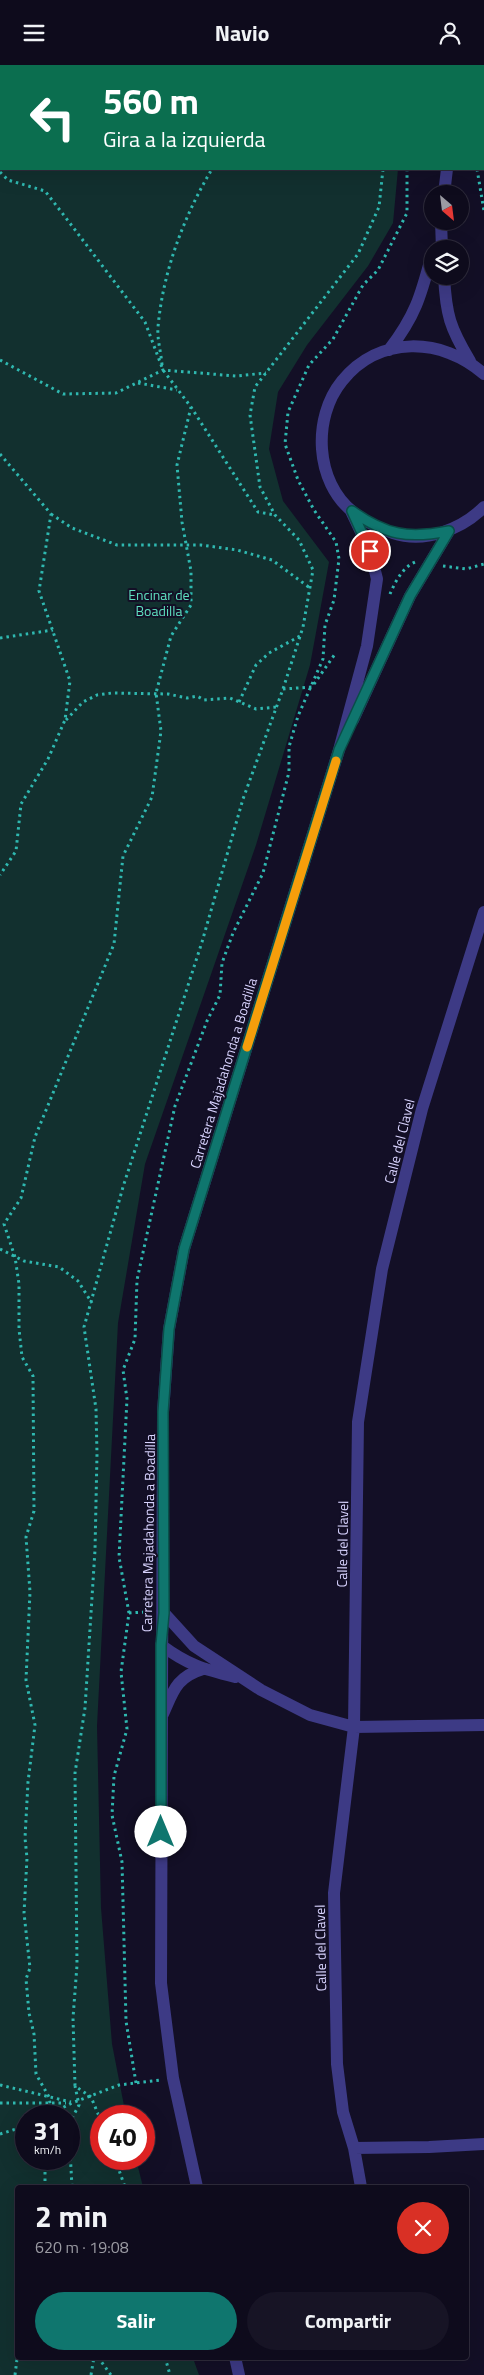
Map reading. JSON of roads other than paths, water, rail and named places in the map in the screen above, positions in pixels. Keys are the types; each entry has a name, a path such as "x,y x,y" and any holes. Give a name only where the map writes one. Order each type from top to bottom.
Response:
{"street":[{"path":"445,185 447,170"},
{"path":"389,350 417,308 424,283"},
{"path":"445,285 446,310 456,337 470,361 484,374"},
{"path":"470,361 445,349 417,345 389,350 363,362 342,381 328,406 321,434 323,462 334,489 352,511 373,526 398,535 424,536 449,531 479,516 484,507"},
{"name":"Carretera Majadahonda a Boadilla","path":"197,2185 173,2078 161,1983 161,1645 164,1613 163,1412 169,1329 184,1249 339,750 367,646 377,579 370,551 352,511"},
{"name":"Carretera Majadahonda a Boadilla","path":"339,750 410,596 449,531"},
{"name":"Calle del Clavel","path":"361,2185 354,2148 343,2112 337,2064 334,1893 354,1727 358,1422 382,1269 422,1109 478,952 484,912"},
{"path":"164,1613 194,1646 243,1678 310,1715 354,1727 484,1725"},
{"path":"161,1645 182,1661 202,1669 243,1678"},
{"path":"161,1719 176,1685 188,1673 202,1669"},
{"path":"354,2148 484,2144"},
{"path":"236,2360 239,2375"}],"park label":[{"name":"Encinar de Boadilla","path":"159,602"}]}
